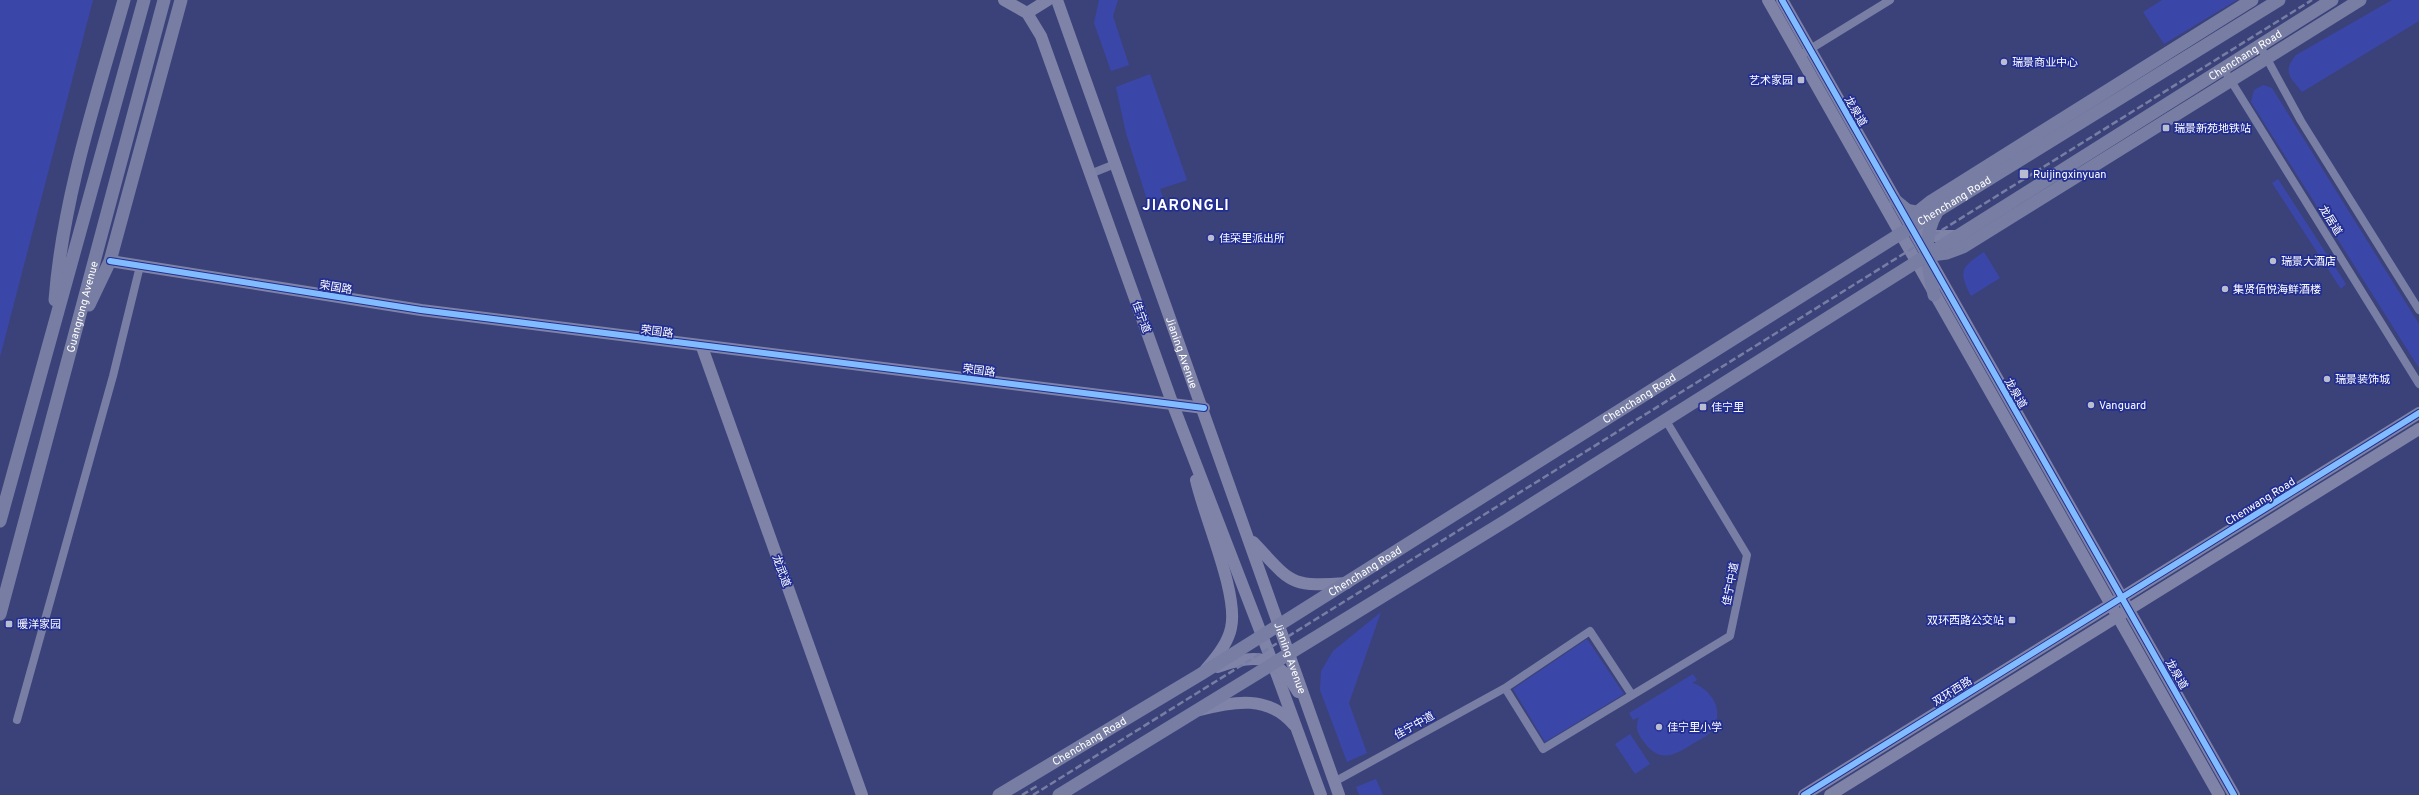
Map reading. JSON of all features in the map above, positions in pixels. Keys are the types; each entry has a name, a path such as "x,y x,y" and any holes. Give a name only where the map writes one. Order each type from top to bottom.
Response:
{"main road":[{"path":"53,329 58,267 72,188 124,0"},
{"name":"Guangrong Avenue","path":"0,614 164,0"},
{"path":"73,337 110,261 181,0"},
{"path":"1905,231 1918,214 1930,202 1942,194 2252,0"},
{"name":"Chenchang Road","path":"999,795 1202,674 1905,231 2279,0"},
{"name":"Chenchang Road","path":"1059,795 1199,711 1290,653 1507,520 2332,0"},
{"path":"1928,256 1948,253 1963,247 2267,60 2360,0"},
{"name":"Guangrong Avenue","path":"0,521 143,5"},
{"path":"1890,204 1918,214 1937,212"},
{"path":"1934,295 1928,256 1927,234 1937,212"}],"street":[{"path":"1004,0 1027,13"},
{"path":"1027,13 1031,0"},
{"path":"1027,13 1048,0"},
{"name":"Jianing Avenue","path":"1057,0 1204,408 1339,795"},
{"name":"龙泉道","path":"1768,0 1800,56 1890,204"},
{"name":"龙泉道","path":"1782,0 1810,50 1890,204"},
{"path":"1800,56 1890,0"},
{"name":"佳宁道","path":"1027,13 1041,36 1173,405 1192,453"},
{"path":"2260,46 2301,121 2419,310"},
{"name":"龙居道","path":"2223,68 2419,384"},
{"path":"1090,174 1115,164"},
{"path":"1890,204 1905,231 1958,236"},
{"name":"龙泉道","path":"1905,231 1928,256 2234,795"},
{"name":"龙泉道","path":"1905,231 1916,263 2219,795"},
{"name":"荣国路","path":"110,261 421,310 702,347 1204,408"},
{"path":"17,720 113,376 140,266"},
{"name":"龙武道","path":"702,347 862,795"},
{"name":"Chenwang Road","path":"2125,604 2419,413"},
{"name":"佳宁中道","path":"1505,688 1543,749 1730,636 1747,555 1665,419"},
{"name":"Chenwang Road","path":"2114,610 2419,429"},
{"path":"1192,453 1199,496 1228,585 1232,616 1232,627 1222,648 1202,674"},
{"name":"Jianing Avenue","path":"1192,453 1273,664 1321,795"},
{"path":"1250,539 1276,567 1294,581 1310,586 1347,583"},
{"path":"1830,795 2114,610"},
{"name":"双环西路","path":"1804,795 2114,610"},
{"name":"佳宁中道","path":"1334,782 1505,688 1590,631 1632,695"},
{"path":"1202,674 1247,659 1261,659 1273,664 1291,680 1310,714"},
{"path":"1199,711 1234,703 1265,704 1287,718 1299,733"}],"shaded area":[{"path":"0,0 93,0 0,357"},
{"path":"1099,0 1118,0 1113,16 1129,65 1111,71 1094,23"},
{"path":"2162,0 2237,0 2164,44 2143,12"},
{"path":"2392,0 2419,0 2419,21 2302,92 2289,74 2289,66 2296,55"},
{"path":"1150,74 1187,180 1160,189 1163,198 1148,203 1126,133 1116,87"},
{"path":"2263,85 2272,88 2419,324 2419,368 2251,102 2254,90"},
{"path":"2278,179 2346,284 2341,289 2272,183"},
{"path":"1984,252 2000,278 1971,296 1964,281 1964,270 1970,262"},
{"path":"1381,612 1349,703 1367,753 1347,762 1320,690 1321,671 1333,651"},
{"path":"1587,639 1624,694 1545,742 1513,689"},
{"path":"1693,674 1697,680 1692,683 1705,690 1714,701 1717,714 1716,721 1711,731 1707,735 1680,751 1668,755 1656,753 1650,749 1638,733 1637,724 1639,717 1633,720 1629,713"},
{"path":"1630,734 1650,764 1635,774 1615,744"},
{"path":"1376,779 1383,795 1359,795 1356,787"}],"railway":[{"path":"1033,795 2312,0"},
{"path":"1022,795 1037,786"}],"cycle path":[{"path":"1782,0 2234,795"},
{"path":"110,261 421,310 1204,408"},
{"path":"1804,795 2419,413"}],"place":[{"name":"瑞景商业中心","path":"2004,62"},
{"name":"艺术家园","path":"1801,80"},
{"name":"瑞景新苑地铁站","path":"2166,128"},
{"name":"Ruijingxinyuan","path":"2024,174"},
{"name":"佳荣里派出所","path":"1211,238"},
{"name":"瑞景大酒店","path":"2273,261"},
{"name":"集贤佰悦海鲜酒楼","path":"2225,289"},
{"name":"瑞景装饰城","path":"2327,379"},
{"name":"Vanguard","path":"2091,405"},
{"name":"佳宁里","path":"1703,407"},
{"name":"双环西路公交站","path":"2012,620"},
{"name":"暖洋家园","path":"9,624"},
{"name":"佳宁里小学","path":"1659,727"}],"district":[{"name":"JIARONGLI","path":"1186,205"}]}
